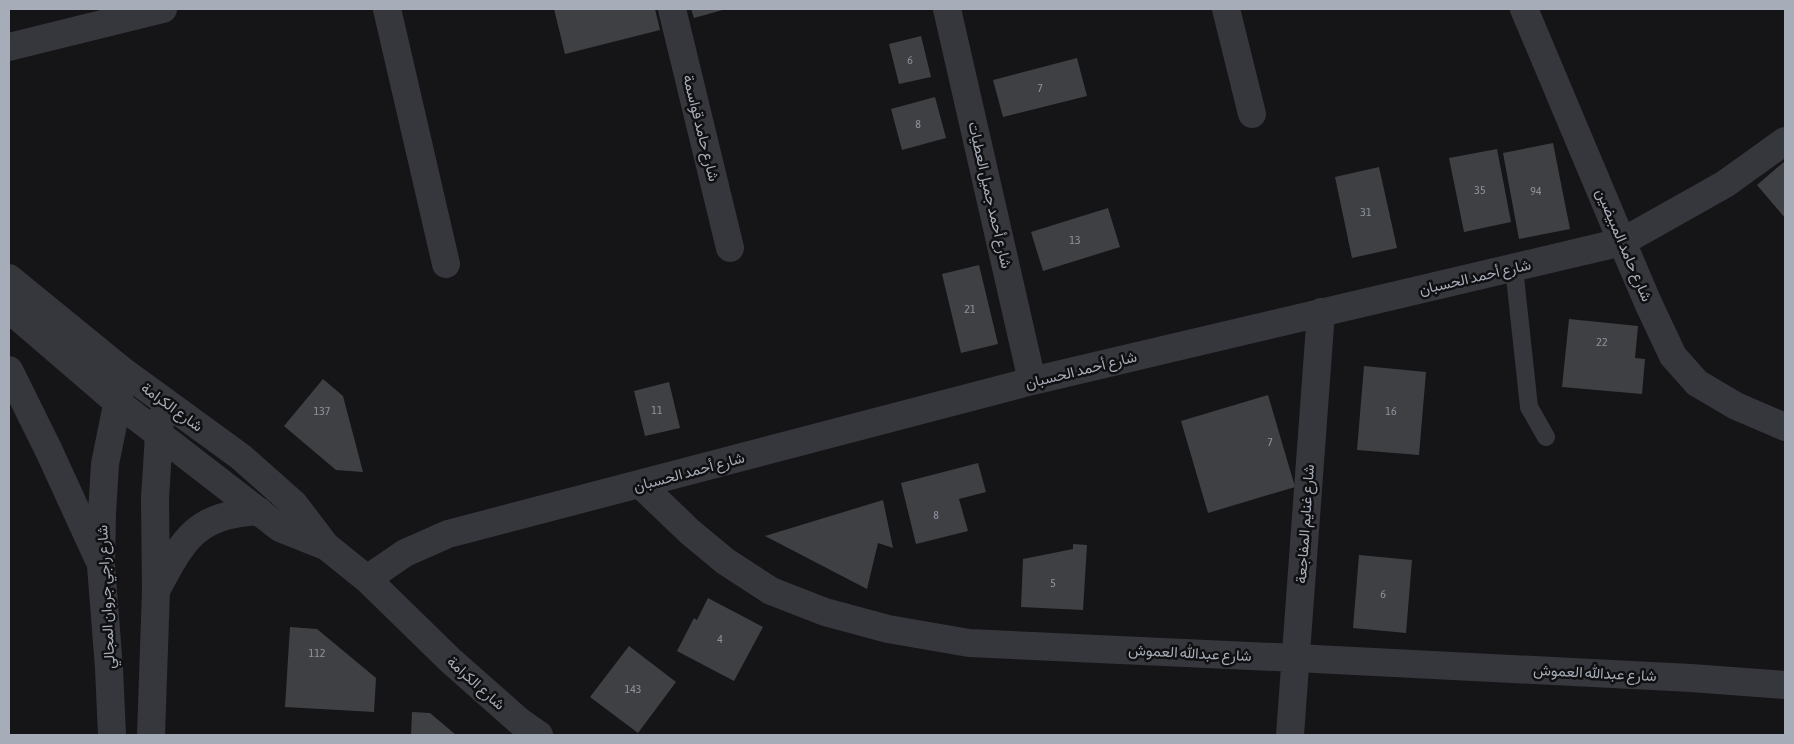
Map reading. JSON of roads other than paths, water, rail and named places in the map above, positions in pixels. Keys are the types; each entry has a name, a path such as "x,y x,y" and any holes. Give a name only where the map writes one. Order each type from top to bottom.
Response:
{"street":[{"path":"9,47 163,9"},
{"path":"387,9 446,264"},
{"name":"شارع حامد قواسمة","path":"672,9 730,248"},
{"name":"شارع أحمد جميل العطيات","path":"947,9 1032,381"},
{"path":"1226,9 1252,114"},
{"name":"شارع حامد المبيضين","path":"1524,9 1649,305 1674,356 1697,383 1736,406 1785,427"},
{"name":"شارع أحمد الحسبان","path":"367,579 405,553 448,534 641,485 1032,381 1622,242 1725,184 1785,141"},
{"name":"شارع الكرامة","path":"9,278 123,371 241,457 294,504 326,546 367,579 450,660 519,721 539,735"},
{"name":"شارع الكرامة","path":"9,309 117,402 280,528 326,546"},
{"name":"شارع غنايم المفاجعة","path":"1290,735 1321,312"},
{"path":"9,370 53,460 101,566"},
{"name":"شارع راجي جروان المجالي","path":"112,735 108,649 101,566 102,512 106,464 123,371"},
{"path":"151,735 156,590 155,498 158,432 162,401"},
{"name":"شارع عبدالله العموش","path":"641,485 690,532 725,561 771,591 825,612 879,627 969,643 1296,658 1785,685"},
{"path":"156,590 178,549 195,531 216,518 259,511"}],"lane":[{"path":"1514,268 1529,407 1546,436"}]}
